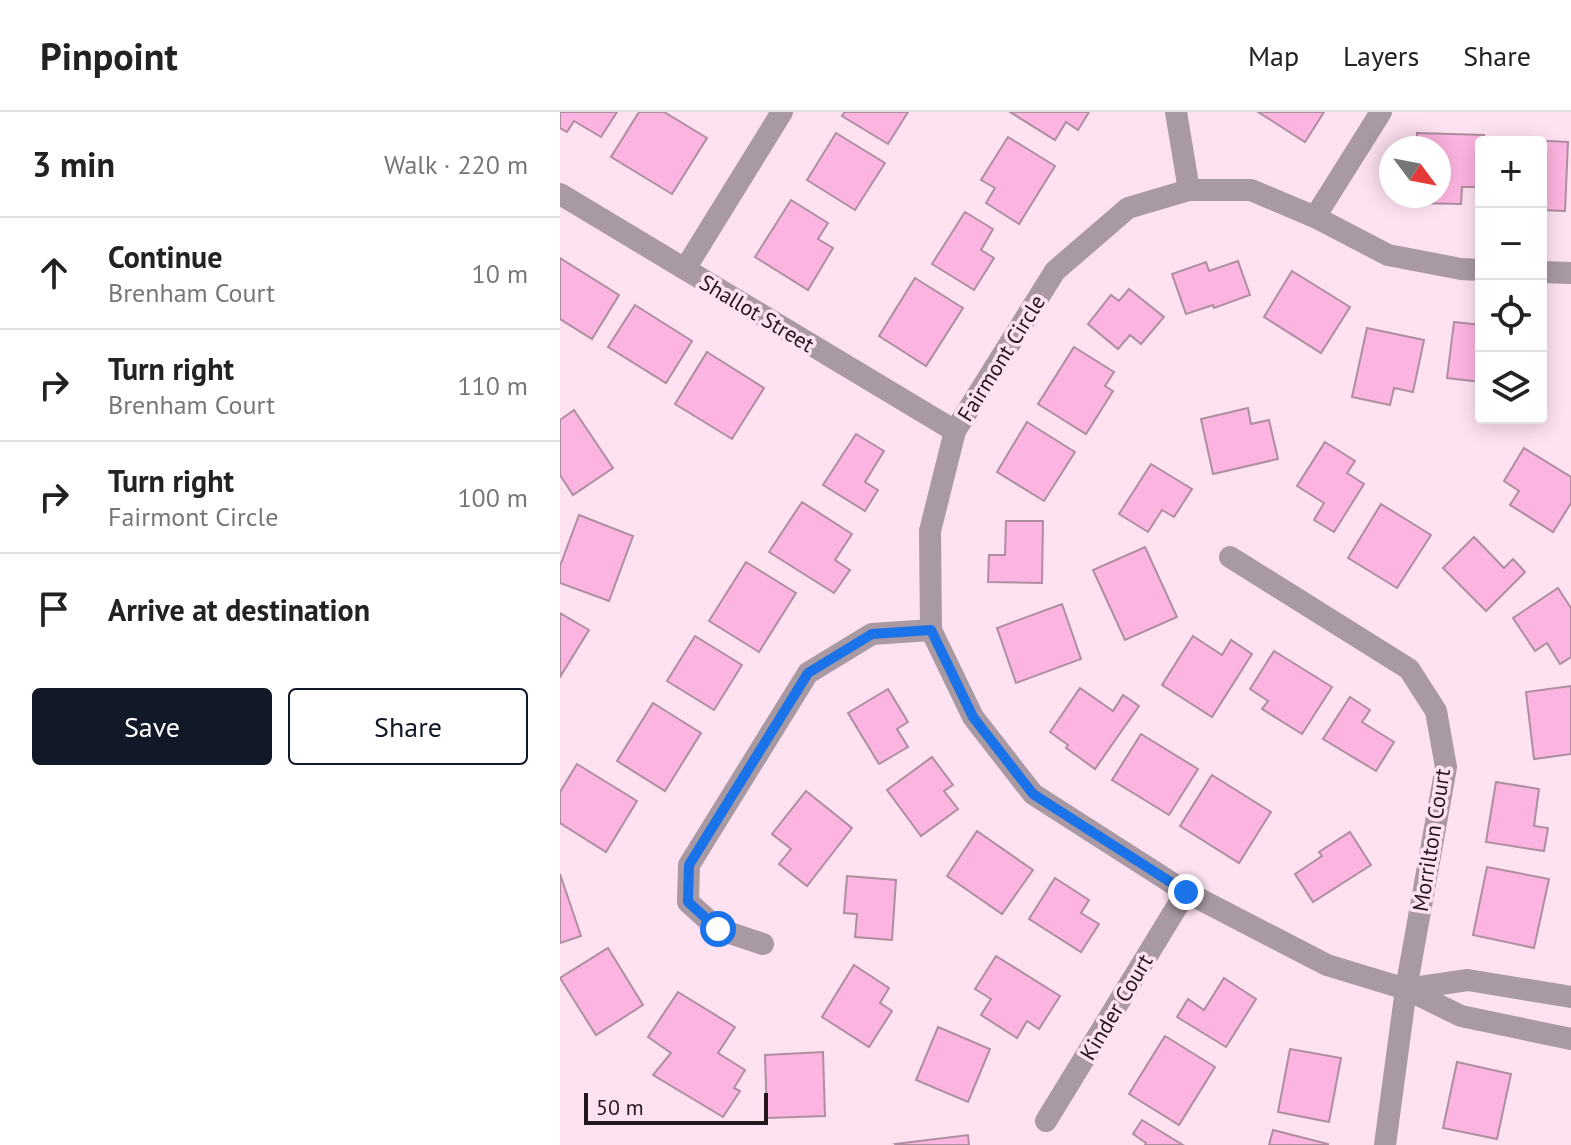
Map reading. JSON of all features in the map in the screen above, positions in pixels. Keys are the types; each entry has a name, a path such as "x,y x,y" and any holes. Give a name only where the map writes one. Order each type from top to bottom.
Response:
{"street":[{"path":"685,269 782,112"},
{"path":"1176,112 1189,190"},
{"path":"1315,217 1381,112"},
{"name":"Fairmont Circle","path":"1475,270 1388,255 1315,217 1251,190 1189,190 1128,208 1055,271 955,431 930,531 931,630 973,717 1033,794 1186,892 1327,965 1406,989 1461,1016 1571,1039"},
{"name":"Shallot Street","path":"560,194 955,431"},
{"path":"1547,272 1571,273"},
{"name":"Morrilton Court","path":"1230,557 1409,669 1436,711 1446,767 1406,989 1385,1145"},
{"path":"763,944 718,929 688,902 689,865 808,673 872,634 931,630"},
{"name":"Kinder Court","path":"1046,1121 1186,892"},
{"name":"Fairmont Circle","path":"1406,989 1468,980 1571,997"}],"building":[{"path":"560,112 617,112 601,137 574,121 567,132 560,128"},
{"path":"639,112 664,112 707,138 672,194 611,157"},
{"path":"845,112 908,112 888,144 842,116"},
{"path":"1010,112 1089,112 1078,130 1066,122 1055,140"},
{"path":"1258,112 1324,112 1305,142"},
{"path":"836,133 885,163 855,210 807,180"},
{"path":"1417,133 1484,135 1475,136 1475,187 1462,187 1461,204 1451,204 1451,136 1417,136"},
{"path":"1008,137 1055,166 1019,224 986,203 995,188 981,180"},
{"path":"1547,141 1568,142 1565,211 1547,210"},
{"path":"791,200 828,223 818,239 833,248 808,290 755,257"},
{"path":"965,212 993,229 981,250 994,258 974,290 932,264"},
{"path":"560,258 619,295 592,339 560,319"},
{"path":"1238,261 1250,295 1186,314 1172,274 1206,262 1209,271"},
{"path":"1292,271 1350,307 1321,353 1264,317"},
{"path":"915,278 963,308 926,366 879,336"},
{"path":"1129,289 1164,317 1141,344 1130,335 1118,349 1088,324 1111,295 1119,301"},
{"path":"635,305 692,341 666,383 608,347"},
{"path":"1454,322 1475,324 1475,381 1447,378"},
{"path":"1367,328 1424,340 1413,392 1394,388 1390,405 1352,397"},
{"path":"1074,347 1114,372 1105,386 1113,391 1086,434 1038,404"},
{"path":"707,352 764,388 732,439 675,404"},
{"path":"1248,408 1251,424 1269,420 1278,459 1213,474 1201,419"},
{"path":"574,410 613,468 573,495 560,475 560,420"},
{"path":"1027,422 1075,452 1044,501 997,472"},
{"path":"856,434 884,451 865,482 878,490 865,511 823,485"},
{"path":"1325,442 1355,461 1347,473 1364,484 1334,532 1314,520 1324,503 1297,486"},
{"path":"1524,448 1571,477 1571,503 1553,532 1510,505 1519,491 1504,481"},
{"path":"1151,464 1192,489 1174,517 1162,510 1148,532 1119,514"},
{"path":"802,502 852,534 835,560 850,570 834,593 769,552"},
{"path":"1381,504 1431,535 1397,588 1348,558"},
{"path":"579,515 633,536 609,601 560,583 560,566"},
{"path":"1006,521 1043,521 1042,583 988,582 989,555 1005,555"},
{"path":"1474,537 1504,568 1513,559 1525,572 1486,611 1443,568"},
{"path":"1145,547 1177,617 1125,640 1093,570"},
{"path":"746,562 796,593 759,652 709,621"},
{"path":"1558,588 1571,608 1571,657 1560,664 1547,643 1535,651 1513,618"},
{"path":"1062,604 1081,659 1016,683 997,628"},
{"path":"560,613 589,630 560,677"},
{"path":"695,636 742,665 714,710 667,681"},
{"path":"1193,636 1222,655 1231,640 1252,654 1212,717 1162,685"},
{"path":"1274,651 1332,687 1302,734 1262,709 1268,701 1250,689"},
{"path":"1571,686 1571,754 1534,759 1526,692"},
{"path":"1080,688 1113,711 1123,695 1139,706 1095,769 1050,732"},
{"path":"888,689 908,722 897,729 908,747 879,764 848,713"},
{"path":"1350,697 1370,710 1362,722 1394,742 1376,771 1323,739"},
{"path":"653,703 701,733 665,791 617,761"},
{"path":"1141,734 1198,769 1169,815 1112,780"},
{"path":"932,757 953,785 944,791 958,809 921,836 887,790"},
{"path":"577,764 637,801 606,852 560,823 560,792"},
{"path":"1212,775 1271,812 1239,863 1180,826"},
{"path":"1496,782 1539,789 1534,826 1548,828 1544,851 1486,842"},
{"path":"806,791 852,828 807,886 779,864 791,849 772,834"},
{"path":"977,831 1033,870 1002,914 947,876"},
{"path":"1350,832 1371,865 1313,902 1295,874 1322,856 1319,852"},
{"path":"1487,867 1549,879 1534,948 1473,935"},
{"path":"560,874 581,936 560,943"},
{"path":"847,876 896,880 892,940 855,937 857,914 844,913"},
{"path":"1055,878 1089,900 1081,913 1099,924 1081,952 1029,919"},
{"path":"608,948 643,1005 596,1035 560,978"},
{"path":"996,956 1060,996 1039,1029 1027,1021 1017,1038 981,1015 991,999 975,989"},
{"path":"854,965 889,988 880,1003 892,1011 869,1047 822,1017"},
{"path":"1224,978 1256,999 1226,1047 1177,1017 1188,999 1204,1010"},
{"path":"678,992 735,1027 718,1053 745,1070 734,1088 740,1091 723,1117 653,1075 671,1053 648,1037"},
{"path":"938,1027 990,1049 968,1102 916,1080"},
{"path":"1165,1036 1215,1067 1179,1125 1129,1094"},
{"path":"1290,1049 1341,1058 1329,1122 1278,1112"},
{"path":"823,1052 825,1116 767,1118 765,1055"},
{"path":"1457,1062 1511,1074 1497,1139 1443,1128"},
{"path":"1142,1120 1183,1145 1145,1145 1133,1134"},
{"path":"1273,1130 1328,1144 1328,1145 1269,1145"},
{"path":"968,1135 969,1145 895,1144"}],"route":[{"path":"718,929 688,902 689,865 808,673 872,634 931,630 973,717 1033,794 1186,892"}]}
